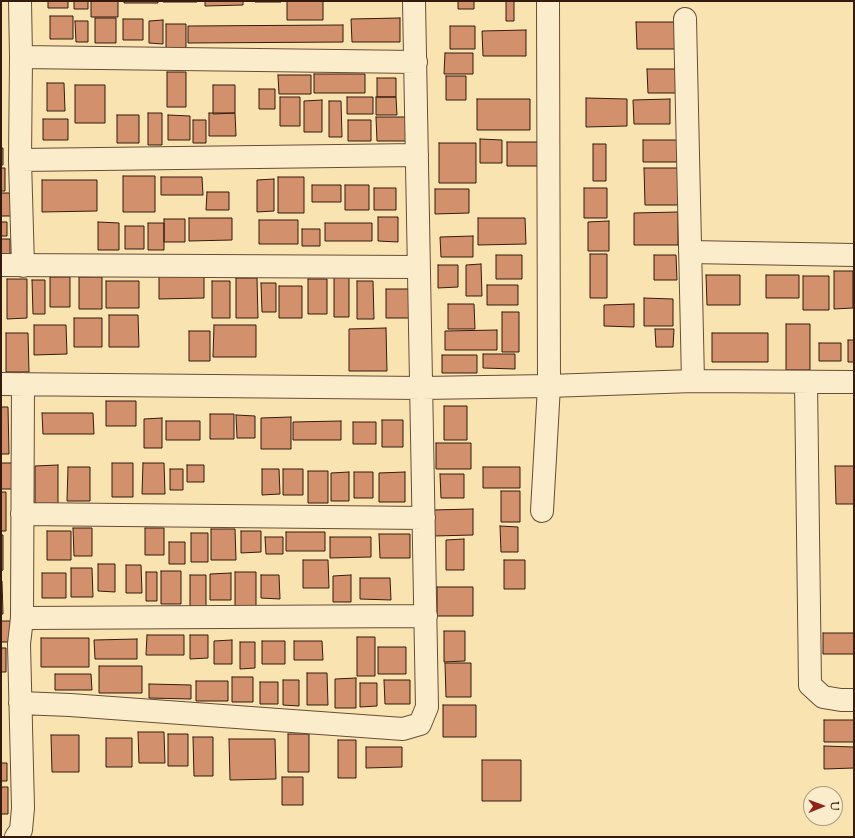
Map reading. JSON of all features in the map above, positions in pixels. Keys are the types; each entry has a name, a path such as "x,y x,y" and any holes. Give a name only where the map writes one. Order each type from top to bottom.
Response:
{"street":[{"path":"20,1 20,160 23,266"},
{"path":"20,703 70,705 404,729 420,724 427,707 414,1"},
{"path":"542,511 549,386 548,1"},
{"path":"685,19 693,381"},
{"path":"21,58 416,62"},
{"path":"20,160 417,155"},
{"path":"690,252 854,255"},
{"path":"1,265 418,267"},
{"path":"1,384 422,388 549,386 693,381 854,382"},
{"path":"806,382 810,685 823,697 841,700 854,700"},
{"path":"16,837 21,830 22,808 19,644 22,618 23,384"},
{"path":"22,514 424,518"},
{"path":"22,618 426,616"}],"building":[{"path":"48,1 68,1 68,8 48,8"},
{"path":"74,1 88,1 88,9 74,9"},
{"path":"91,1 118,1 118,17 91,17"},
{"path":"124,1 158,1 158,3 124,3"},
{"path":"197,1 197,2 163,2"},
{"path":"205,1 243,1 243,5 205,6"},
{"path":"281,1 281,2 255,2"},
{"path":"287,1 323,1 323,20 287,20"},
{"path":"458,1 474,1 474,9 458,9"},
{"path":"506,1 514,1 514,21 506,21"},
{"path":"50,16 73,16 73,39 50,39"},
{"path":"95,18 116,18 116,43 95,43"},
{"path":"400,18 400,42 352,42 351,19"},
{"path":"123,19 143,19 143,40 123,40"},
{"path":"163,20 163,44 149,43 149,21"},
{"path":"75,21 88,21 88,42 76,42"},
{"path":"636,22 675,22 675,49 637,49"},
{"path":"166,24 186,24 186,53 166,54"},
{"path":"343,25 343,42 188,43 188,26"},
{"path":"450,26 475,26 475,49 450,49"},
{"path":"526,30 526,56 483,56 482,31"},
{"path":"445,53 473,53 473,74 444,74"},
{"path":"647,69 677,69 677,93 648,93"},
{"path":"167,72 186,72 186,107 167,107"},
{"path":"314,74 365,74 365,93 314,93"},
{"path":"278,75 311,75 311,94 279,94"},
{"path":"446,76 466,76 466,100 446,100"},
{"path":"377,78 396,78 396,97 377,97"},
{"path":"47,83 64,83 65,111 47,111"},
{"path":"75,85 105,85 105,123 75,123"},
{"path":"213,85 235,85 235,113 213,114"},
{"path":"259,89 275,89 275,109 259,109"},
{"path":"280,97 300,97 300,126 280,126"},
{"path":"347,97 373,97 373,114 347,114"},
{"path":"376,97 396,97 397,115 376,115"},
{"path":"586,98 627,99 627,126 586,127"},
{"path":"477,99 530,99 530,130 477,130"},
{"path":"670,99 670,124 634,124 633,100"},
{"path":"322,100 322,132 304,132 304,101"},
{"path":"329,101 341,101 342,137 329,137"},
{"path":"148,113 162,113 162,145 148,145"},
{"path":"209,113 235,113 236,136 209,136"},
{"path":"117,115 139,115 139,143 117,143"},
{"path":"168,115 190,116 190,140 168,140"},
{"path":"376,117 413,117 413,141 377,141"},
{"path":"43,119 68,119 68,140 43,140"},
{"path":"193,120 206,120 206,143 193,143"},
{"path":"348,120 371,120 371,141 348,141"},
{"path":"480,139 502,140 502,163 480,163"},
{"path":"643,140 678,140 678,162 643,162"},
{"path":"507,142 540,142 540,166 507,166"},
{"path":"439,143 476,143 476,183 439,183"},
{"path":"593,144 606,144 606,181 593,181"},
{"path":"1,148 3,148 3,165 1,165"},
{"path":"1,168 5,168 5,191 1,191"},
{"path":"644,168 678,168 678,205 645,205"},
{"path":"123,176 155,176 155,212 123,212"},
{"path":"161,177 202,177 203,195 161,195"},
{"path":"278,177 304,177 304,213 278,213"},
{"path":"274,179 274,211 257,212 257,180"},
{"path":"42,180 97,180 97,211 42,212"},
{"path":"312,185 341,185 341,202 312,202"},
{"path":"345,185 369,185 369,210 345,210"},
{"path":"374,188 396,188 396,210 374,210"},
{"path":"584,188 607,188 607,218 584,218"},
{"path":"435,189 469,189 469,213 435,214"},
{"path":"207,192 229,192 229,210 206,210"},
{"path":"1,193 13,193 13,216 1,216"},
{"path":"678,212 678,245 634,245 634,213"},
{"path":"378,217 398,217 398,242 378,241"},
{"path":"189,218 232,218 232,240 189,241"},
{"path":"478,218 525,218 526,244 478,245"},
{"path":"164,219 185,219 185,242 164,242"},
{"path":"259,220 298,220 298,244 259,244"},
{"path":"609,221 609,251 588,251 588,222"},
{"path":"1,222 7,222 7,236 1,236"},
{"path":"98,222 119,223 119,250 98,250"},
{"path":"148,223 164,223 164,250 148,250"},
{"path":"325,223 372,223 372,241 325,241"},
{"path":"125,226 144,226 144,249 125,249"},
{"path":"302,229 320,229 320,246 302,246"},
{"path":"473,236 473,257 441,257 440,237"},
{"path":"1,239 10,239 10,254 1,254"},
{"path":"590,254 607,254 607,298 590,298"},
{"path":"496,255 522,255 522,279 496,279"},
{"path":"654,255 676,255 677,280 654,280"},
{"path":"481,264 482,296 466,296 466,265"},
{"path":"438,265 458,265 458,287 438,288"},
{"path":"834,271 853,271 853,308 834,309"},
{"path":"159,272 204,272 204,298 159,299"},
{"path":"706,275 740,275 740,305 707,305"},
{"path":"766,275 799,275 799,298 766,298"},
{"path":"803,276 829,276 829,310 803,310"},
{"path":"50,277 70,277 70,307 50,307"},
{"path":"79,277 102,277 102,309 79,309"},
{"path":"334,277 349,277 349,317 334,317"},
{"path":"236,278 257,278 258,318 236,318"},
{"path":"7,279 27,279 27,318 7,319"},
{"path":"308,279 327,279 327,314 308,314"},
{"path":"32,280 45,280 45,314 33,314"},
{"path":"106,281 139,281 139,308 106,308"},
{"path":"212,281 230,281 230,318 212,318"},
{"path":"357,281 373,281 374,319 357,319"},
{"path":"261,283 276,283 276,312 262,312"},
{"path":"487,285 518,285 518,305 487,305"},
{"path":"279,286 302,286 302,318 279,318"},
{"path":"386,289 411,289 411,318 386,318"},
{"path":"644,298 673,299 673,326 644,326"},
{"path":"448,304 474,304 475,329 448,329"},
{"path":"634,304 634,327 604,326 604,305"},
{"path":"502,312 519,312 519,352 502,352"},
{"path":"109,315 138,315 139,347 109,347"},
{"path":"74,318 102,318 102,347 74,347"},
{"path":"786,324 810,324 810,370 786,370"},
{"path":"34,325 66,325 67,354 34,355"},
{"path":"214,325 256,325 256,357 213,357"},
{"path":"386,328 387,371 349,371 349,329"},
{"path":"655,329 674,329 673,347 656,347"},
{"path":"497,330 497,350 445,350 445,331"},
{"path":"189,331 210,331 210,361 189,361"},
{"path":"6,333 28,333 29,372 6,372"},
{"path":"712,333 768,333 768,362 712,362"},
{"path":"848,340 854,340 854,362 848,362"},
{"path":"819,343 841,343 841,361 819,361"},
{"path":"483,354 515,354 515,369 483,368"},
{"path":"442,355 477,355 477,373 442,373"},
{"path":"106,401 136,401 136,426 106,426"},
{"path":"444,406 467,406 467,440 444,440"},
{"path":"1,407 8,407 9,454 1,454"},
{"path":"42,413 93,413 94,434 43,434"},
{"path":"210,414 234,414 234,439 210,439"},
{"path":"236,415 255,416 255,438 237,438"},
{"path":"291,417 291,449 261,449 261,418"},
{"path":"162,418 162,448 144,448 144,419"},
{"path":"382,420 403,420 403,447 382,447"},
{"path":"166,421 200,421 200,440 166,440"},
{"path":"341,421 341,440 293,440 293,422"},
{"path":"353,422 376,422 376,444 353,444"},
{"path":"436,443 471,443 471,469 436,469"},
{"path":"1,463 13,463 14,489 1,489"},
{"path":"112,463 133,463 133,497 112,497"},
{"path":"143,463 164,463 165,494 142,494"},
{"path":"58,465 58,505 35,505 35,466"},
{"path":"187,465 204,465 204,482 187,482"},
{"path":"835,466 854,466 854,504 836,504"},
{"path":"68,467 90,467 90,501 67,501"},
{"path":"483,467 520,467 520,488 483,488"},
{"path":"170,469 183,469 183,490 170,490"},
{"path":"262,469 279,469 280,494 262,495"},
{"path":"283,469 303,469 303,495 283,495"},
{"path":"308,471 328,471 328,503 308,503"},
{"path":"349,472 349,501 331,501 331,473"},
{"path":"354,472 373,472 373,498 354,498"},
{"path":"405,472 405,502 379,502 379,473"},
{"path":"440,474 464,474 464,498 441,498"},
{"path":"501,491 520,491 520,522 501,522"},
{"path":"1,492 6,492 6,531 1,531"},
{"path":"473,509 473,535 434,536 433,510"},
{"path":"500,526 518,527 518,552 501,552"},
{"path":"73,528 92,528 92,556 74,556"},
{"path":"145,528 164,528 164,555 145,555"},
{"path":"211,529 235,529 236,560 211,560"},
{"path":"47,531 71,531 71,560 47,560"},
{"path":"241,531 261,531 261,552 241,553"},
{"path":"286,532 325,532 325,551 286,551"},
{"path":"191,533 208,533 208,562 191,562"},
{"path":"379,534 410,534 410,558 380,558"},
{"path":"1,535 3,535 3,570 1,571"},
{"path":"265,537 283,537 283,554 266,554"},
{"path":"330,537 371,537 371,557 330,558"},
{"path":"464,539 464,570 446,570 446,540"},
{"path":"169,542 185,542 185,564 169,564"},
{"path":"303,560 328,560 329,588 303,588"},
{"path":"504,560 525,560 525,589 504,589"},
{"path":"98,564 115,564 115,592 98,591"},
{"path":"126,565 141,565 142,593 126,593"},
{"path":"71,568 92,568 93,597 71,597"},
{"path":"161,571 181,571 181,604 161,604"},
{"path":"146,572 157,572 157,601 146,601"},
{"path":"235,572 256,572 256,611 235,611"},
{"path":"42,573 66,573 66,598 42,598"},
{"path":"231,573 231,600 210,600 210,574"},
{"path":"190,575 206,575 206,610 190,609"},
{"path":"261,575 279,575 280,599 261,598"},
{"path":"351,575 351,602 333,602 333,576"},
{"path":"360,578 390,578 391,600 360,599"},
{"path":"2,581 3,614 1,614"},
{"path":"437,587 473,587 473,616 437,616"},
{"path":"1,621 11,621 12,642 1,642"},
{"path":"444,631 465,631 465,661 444,662"},
{"path":"823,633 854,633 854,654 823,654"},
{"path":"147,635 184,635 184,655 146,655"},
{"path":"190,635 208,635 208,658 190,659"},
{"path":"357,637 375,637 375,676 357,676"},
{"path":"41,638 89,638 89,667 41,667"},
{"path":"137,639 137,659 95,659 94,640"},
{"path":"232,640 232,664 214,664 214,641"},
{"path":"262,641 285,641 285,664 262,664"},
{"path":"294,641 322,641 323,660 294,660"},
{"path":"240,642 255,642 255,668 240,669"},
{"path":"378,647 406,647 406,674 378,674"},
{"path":"1,648 6,648 6,672 1,672"},
{"path":"445,663 471,663 471,697 446,697"},
{"path":"99,666 142,666 142,693 99,693"},
{"path":"307,673 327,673 328,705 307,705"},
{"path":"55,674 91,674 92,690 55,690"},
{"path":"232,677 253,677 253,702 232,702"},
{"path":"356,678 356,708 335,708 335,679"},
{"path":"283,680 299,680 299,706 283,705"},
{"path":"384,680 410,680 410,704 385,704"},
{"path":"196,681 228,681 228,701 196,701"},
{"path":"260,682 278,682 278,704 260,704"},
{"path":"360,683 377,683 377,706 360,707"},
{"path":"149,684 191,685 191,699 149,698"},
{"path":"443,705 476,705 476,737 443,737"},
{"path":"824,720 854,720 854,742 824,742"},
{"path":"138,732 164,732 165,763 139,763"},
{"path":"168,734 188,734 188,766 168,766"},
{"path":"288,734 309,734 309,772 288,772"},
{"path":"51,735 79,735 79,772 52,772"},
{"path":"193,737 213,737 213,776 194,776"},
{"path":"106,738 132,738 132,767 106,767"},
{"path":"229,739 275,739 276,779 230,780"},
{"path":"338,740 356,740 356,778 338,778"},
{"path":"824,746 854,747 854,768 824,769"},
{"path":"366,747 402,747 402,767 366,768"},
{"path":"482,760 521,760 521,801 482,801"},
{"path":"1,763 7,763 7,781 1,781"},
{"path":"282,777 303,777 303,805 282,805"},
{"path":"1,787 8,787 8,814 1,814"}]}
